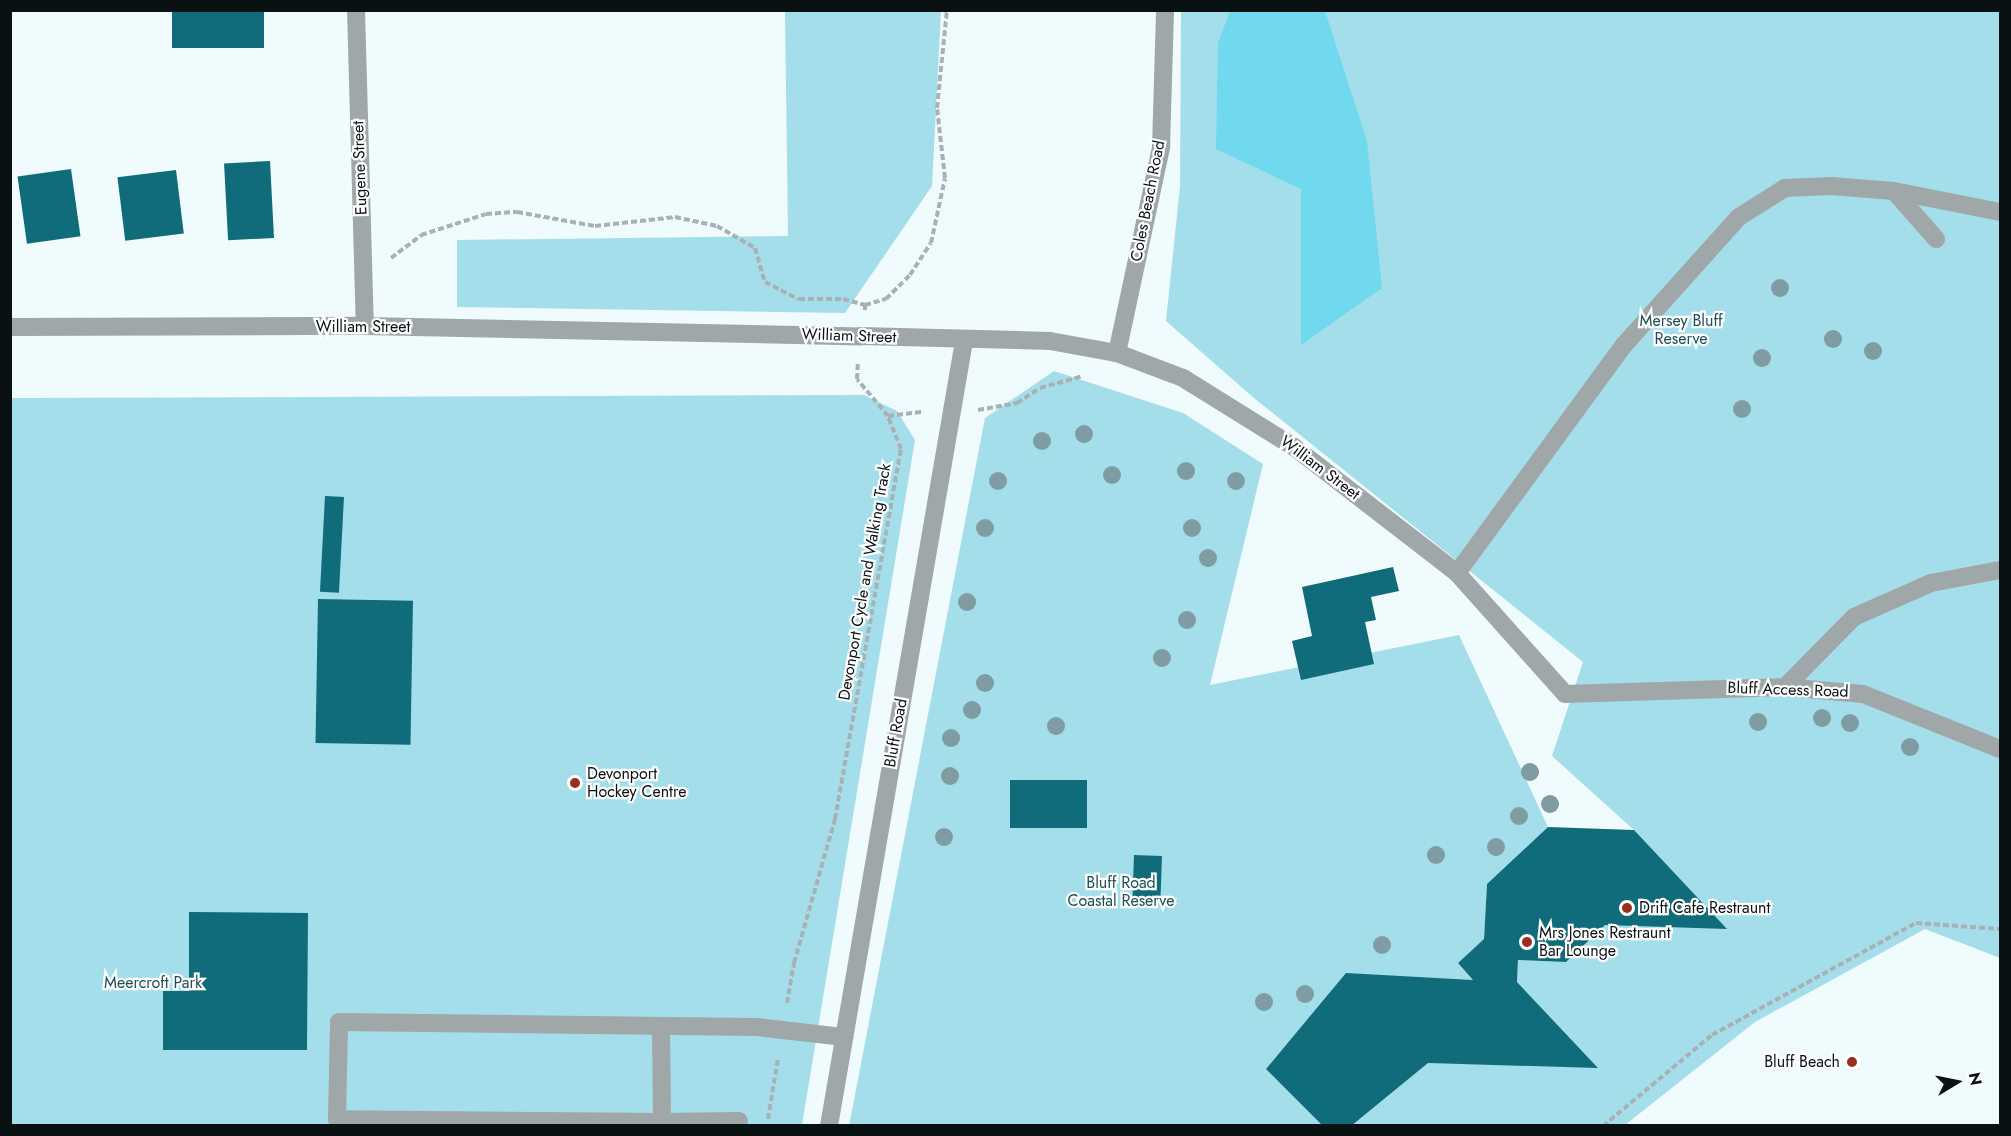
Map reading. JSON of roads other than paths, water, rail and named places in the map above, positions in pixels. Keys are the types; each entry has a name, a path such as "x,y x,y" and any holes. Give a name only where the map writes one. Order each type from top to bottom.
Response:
{"street":[{"name":"Eugene Street","path":"356,10 365,326"},
{"name":"Coles Beach Road","path":"1117,353 1161,147 1164,10"},
{"path":"1457,573 1624,345 1739,217 1785,188 1831,186 1894,191 2001,212"},
{"path":"1894,191 1936,239"},
{"name":"William Street","path":"10,327 365,326 861,336 964,341 1050,341 1117,353 1183,378 1294,447 1457,573 1565,694"},
{"name":"Bluff Road","path":"829,1125 964,341"},
{"path":"1785,687 1854,617 1931,583 2001,570"},
{"name":"Bluff Access Road","path":"1565,694 1785,687 1863,694 2001,749"},
{"path":"739,1121 337,1119 339,1022 661,1026 782,1030 844,1036"},
{"path":"661,1026 662,1122"}],"place":[{"name":"Devonport Hockey Centre","path":"575,783"},
{"name":"Drift Cafe Restraunt","path":"1627,908"},
{"name":"Mrs Jones Restraunt Bar Lounge","path":"1527,942"},
{"name":"Bluff Beach","path":"1852,1062"}],"park label":[{"name":"Mersey Bluff Reserve","path":"1681,330"},
{"name":"Bluff Road Coastal Reserve","path":"1121,892"},
{"name":"Meercroft Park","path":"153,983"}]}
